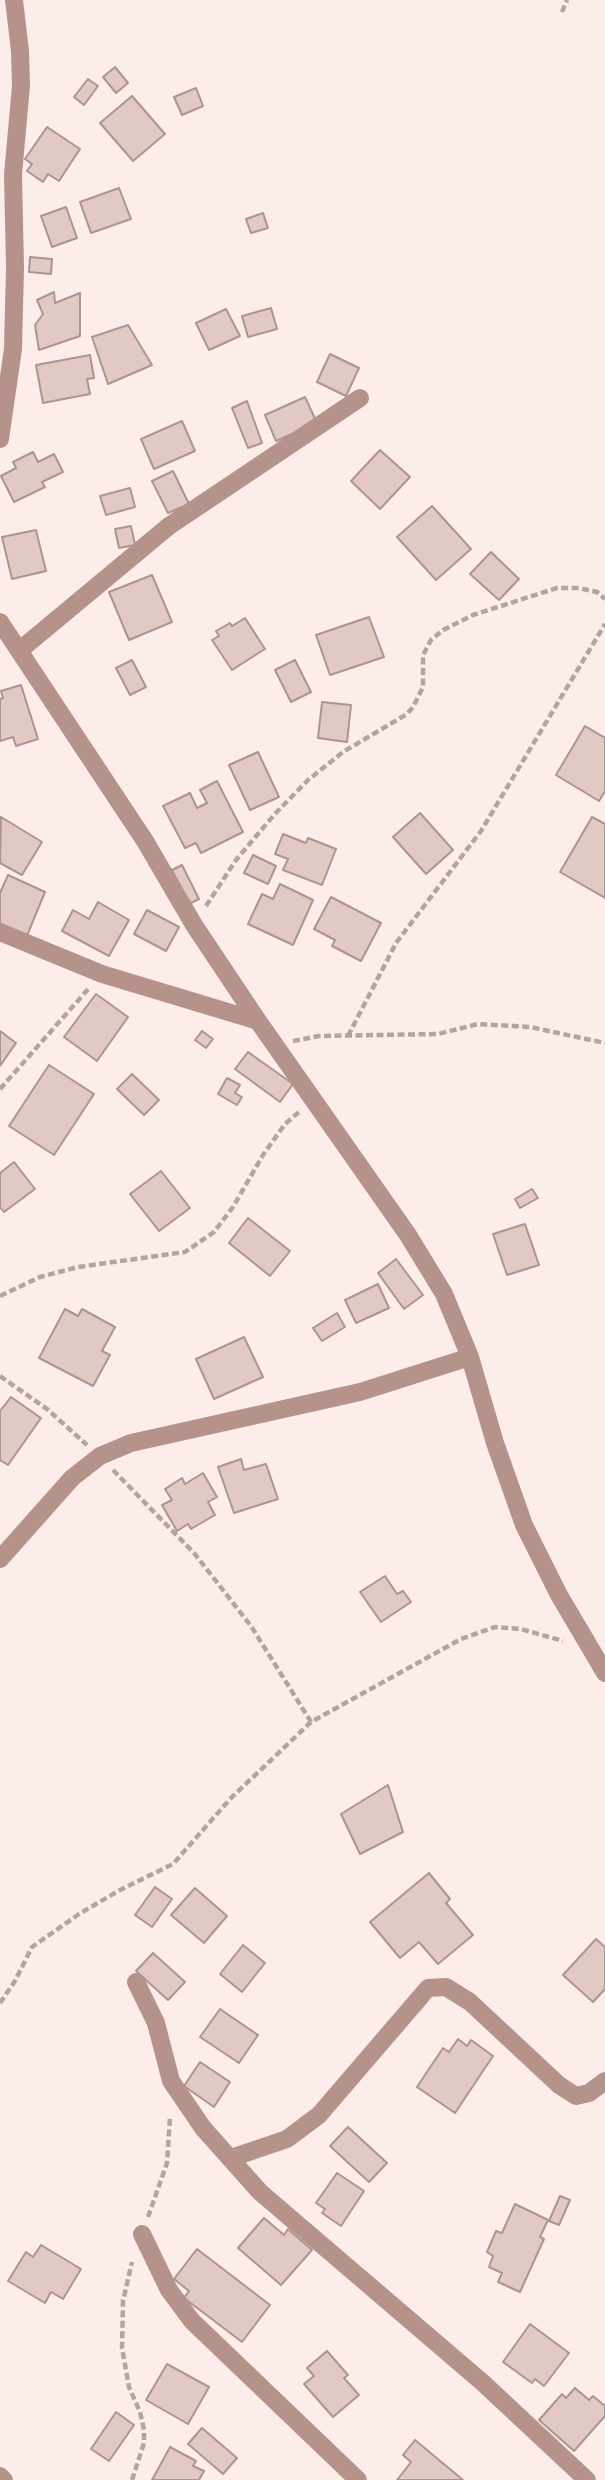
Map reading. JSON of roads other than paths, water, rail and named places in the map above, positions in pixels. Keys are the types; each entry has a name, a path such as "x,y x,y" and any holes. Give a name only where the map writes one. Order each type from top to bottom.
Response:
{"street":[{"path":"0,439 13,349 15,267 7,179 21,86 14,0"},
{"path":"20,650 169,526 360,398"},
{"path":"0,622 145,841 194,925 408,1235 444,1294 470,1357 495,1443 524,1525 559,1595 605,1673"},
{"path":"0,932 102,974 258,1021"},
{"path":"0,1559 72,1478 100,1457 131,1443 360,1392 470,1357"},
{"path":"136,1982 156,2023 172,2081 203,2128 260,2192 482,2382 587,2480"},
{"path":"231,2158 287,2139 319,2115 428,1988 446,1987 470,2002 559,2085 576,2096 589,2094 605,2081"},
{"path":"142,2234 169,2290 192,2321 358,2480"},
{"path":"0,2476 4,2480"}]}
